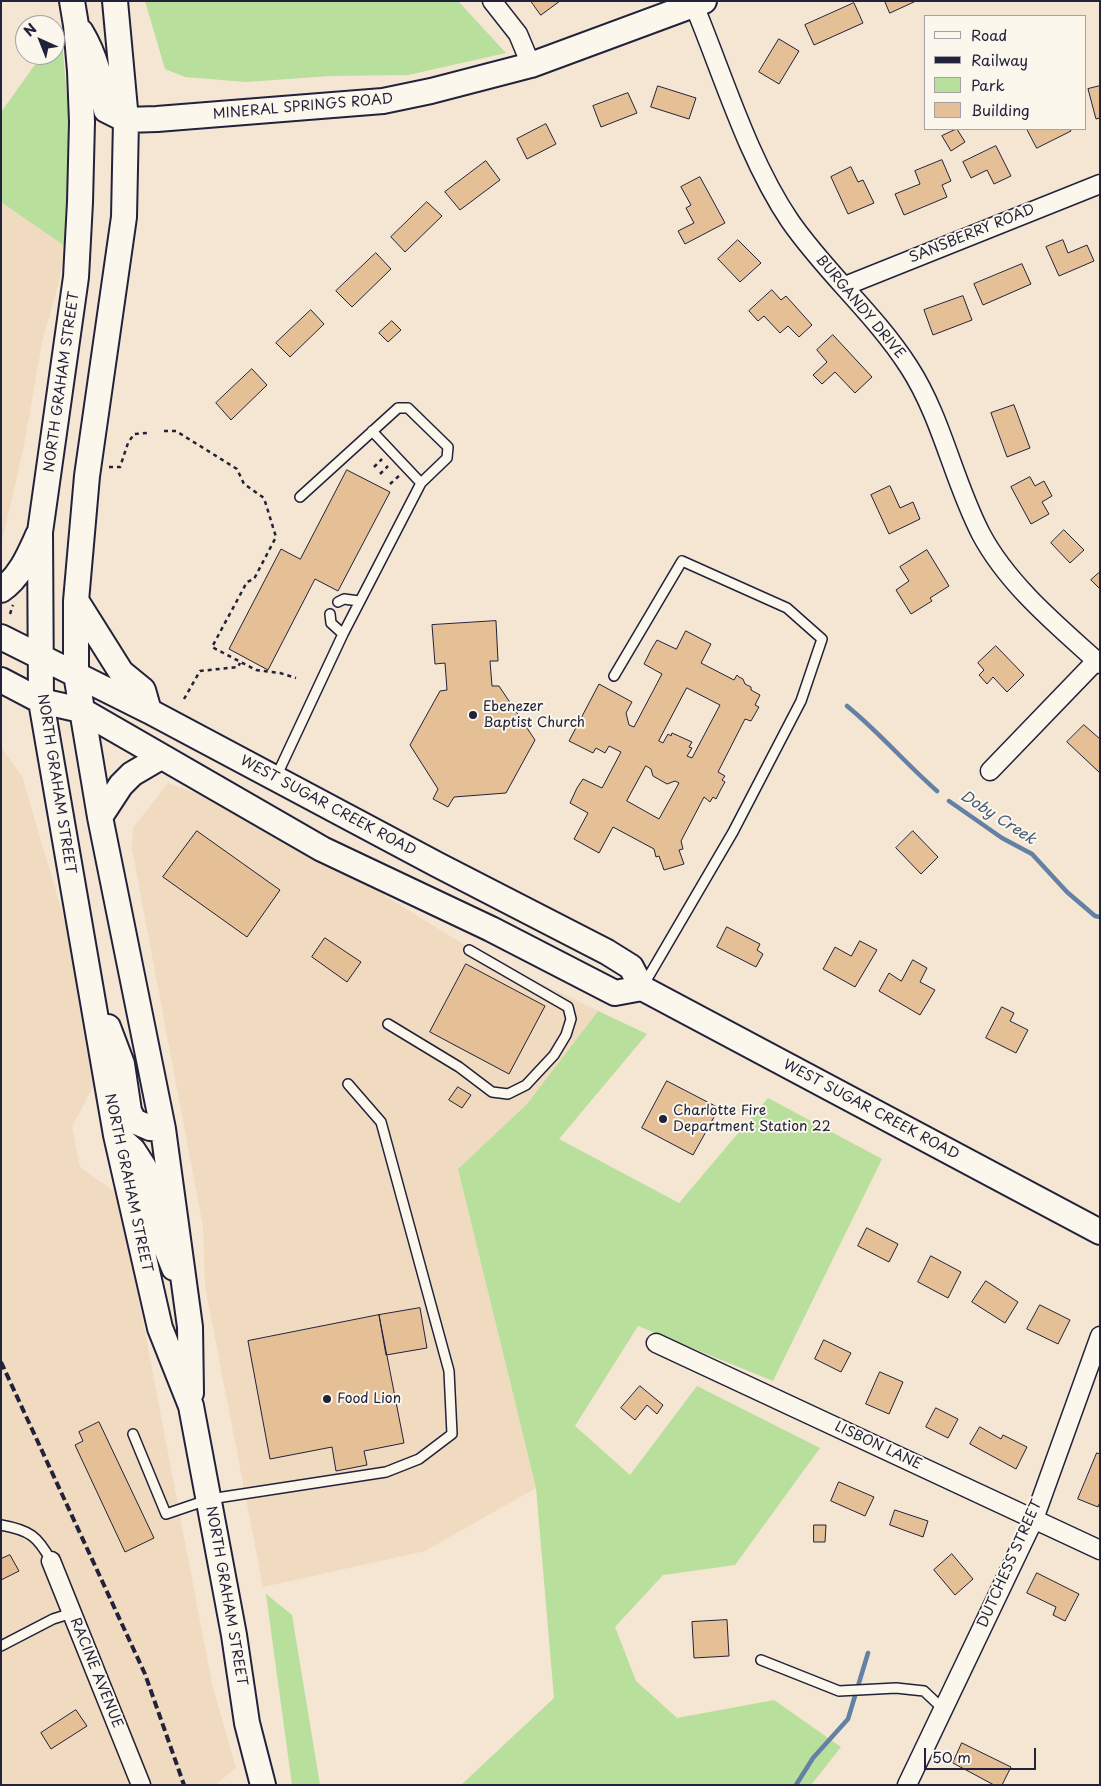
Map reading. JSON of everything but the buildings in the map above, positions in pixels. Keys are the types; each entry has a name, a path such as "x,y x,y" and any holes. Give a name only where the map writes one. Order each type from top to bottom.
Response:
{"main road":[{"name":"NORTH GRAHAM STREET","path":"72,1 76,25 82,122 76,278 40,532 39,657 41,701 93,988 97,1025 116,1134 160,1328 191,1406 210,1499 247,1723 263,1785"},
{"name":"NORTH GRAHAM STREET","path":"115,1 126,120 127,157 122,235 86,476 76,601 76,674 100,817 163,1128 190,1327 191,1406"},
{"name":"MINERAL SPRINGS ROAD","path":"126,120 286,110 383,101 481,79 531,65 699,3"},
{"path":"76,25 92,50 100,74 106,110 126,120"},
{"path":"7,598 8,585 27,560 40,532"},
{"path":"76,601 121,672 143,690 149,711"},
{"name":"WEST SUGAR CREEK ROAD","path":"1,637 276,777 438,865 607,952 631,966 642,988 1100,1232"},
{"path":"1,680 41,701 81,710 322,848 491,929 615,993 642,988"},
{"path":"100,817 120,784 132,774 161,757"},
{"path":"491,929 521,933 583,960 607,952"},
{"path":"93,988 122,1064 134,1121 142,1126 163,1128"},
{"path":"116,1134 133,1150 144,1167 152,1213 187,1302"}],"street":[{"path":"492,1 518,34 531,65"},
{"name":"BURGANDY DRIVE","path":"699,3 756,158 776,197 806,242 892,341 911,369 926,399 970,511 990,549 1041,609 1098,662"},
{"name":"SANSBERRY ROAD","path":"845,286 1100,184"},
{"path":"990,771 1098,662"},
{"name":"DUTCHESS STREET","path":"907,1785 1034,1519 1100,1336"},
{"name":"LISBON LANE","path":"656,1343 1100,1550"},
{"name":"RACINE AVENUE","path":"51,1561 142,1785"}],"lane":[{"path":"276,777 359,601 421,483 447,458 448,447 408,408 398,408 300,497"},
{"path":"372,431 421,483"},
{"path":"614,676 682,562 787,608 822,639 801,701 733,832 642,988"},
{"path":"338,602 344,598 359,601"},
{"path":"330,614 331,623 343,634"},
{"path":"388,1024 459,1067 492,1092 508,1094 526,1084 554,1055 566,1035 571,1020 568,1007 469,950"},
{"path":"133,1434 166,1514 210,1499 386,1472 419,1459 452,1434 449,1371 381,1122 348,1084"},
{"path":"1,1525 20,1528 40,1540 51,1561"},
{"path":"1,1646 52,1619 72,1613"},
{"path":"761,1660 840,1691 896,1688 924,1691 943,1709"}],"path":[{"path":"164,431 176,431 237,469 244,484 264,498 276,537 254,579 248,582 212,647 256,670 280,673 296,678"},
{"path":"109,467 120,467 128,443 134,434 147,433"},
{"path":"7,598 10,614"},
{"path":"184,699 200,672 238,667 240,662"}],"shaded area":[{"path":"1,202 66,247 59,282 42,342 24,446 1,545"},
{"path":"1,747 22,776 67,929 84,1014 88,1055 96,1081 72,1127 80,1167 119,1195 212,1684 236,1768 215,1785 1,1785"},
{"path":"168,783 204,796 340,868 471,949 598,1011 527,1104 458,1169 536,1488 425,1551 263,1587 205,1286 203,1227 132,849 133,828"}],"green space":[{"path":"145,1 458,1 506,53 408,75 330,76 246,82 185,77 165,69"},
{"path":"35,65 64,65 71,146 66,247 1,202 1,112"},
{"path":"598,1011 647,1034 559,1139 679,1203 768,1098 882,1159 773,1381 638,1326 575,1426 630,1475 697,1386 820,1448 735,1565 663,1575 615,1627 636,1681 677,1718 774,1700 841,1747 811,1785 461,1785 554,1698 536,1488 458,1169 527,1104"},
{"path":"266,1594 292,1615 320,1785 292,1785"}],"waterway":[{"name":"Doby Creek","path":"847,706 937,791"},
{"name":"Doby Creek","path":"949,801 1002,838 1032,854 1067,892 1095,916 1100,917"},
{"path":"796,1785 813,1758 848,1719 868,1653"}],"railway":[{"path":"1,1362 145,1674 184,1785"}],"place":[{"name":"Ebenezer Baptist Church","path":"473,715"},
{"name":"Charlotte Fire Department Station 22","path":"663,1119"},
{"name":"Food Lion","path":"327,1399"}]}
